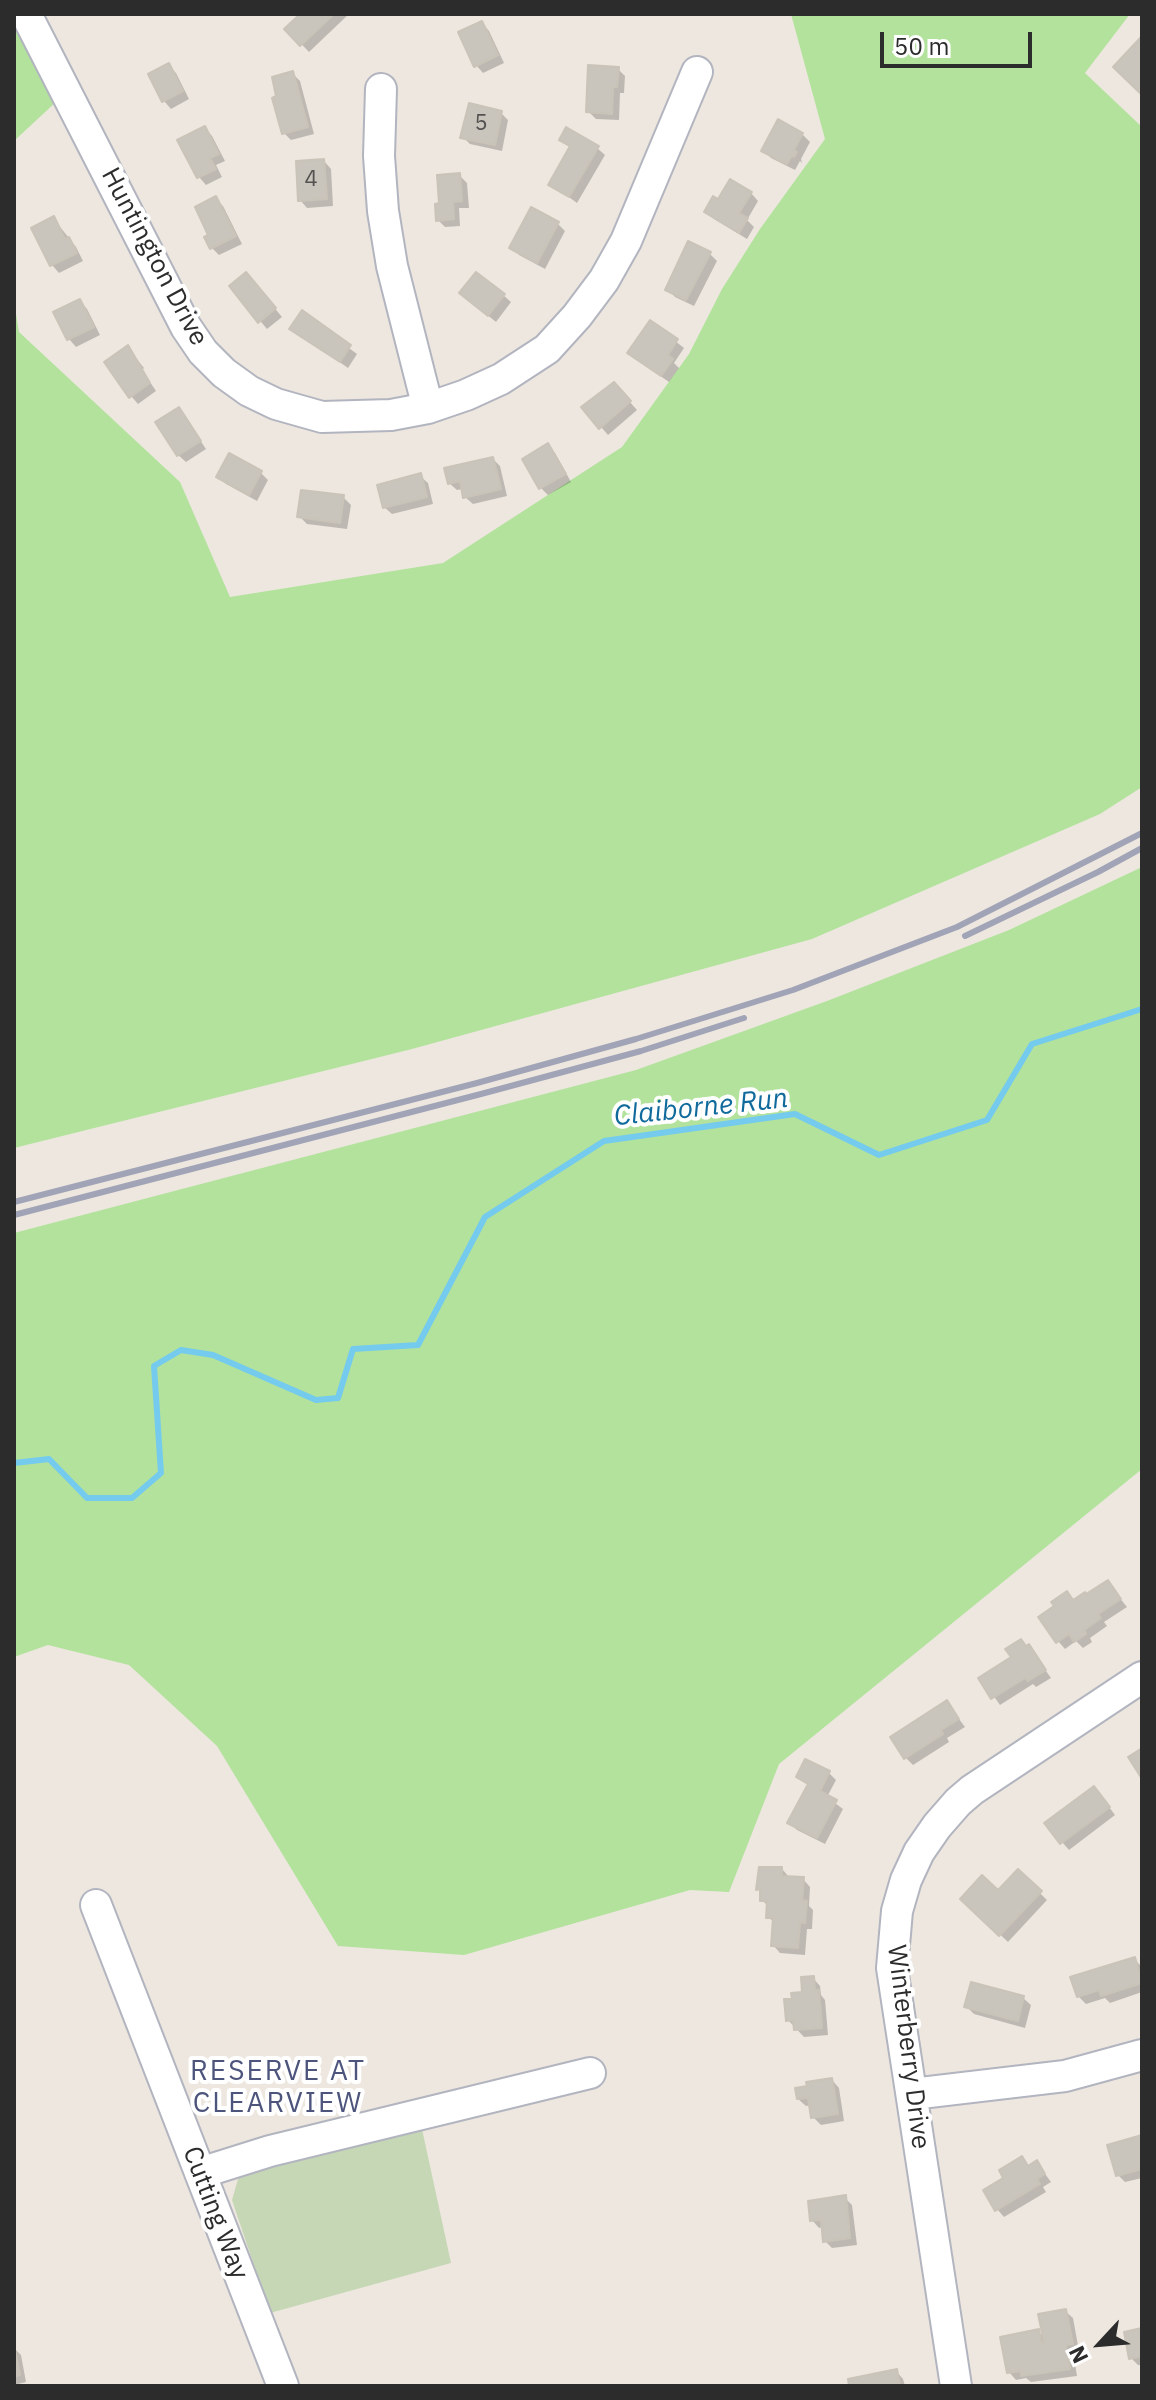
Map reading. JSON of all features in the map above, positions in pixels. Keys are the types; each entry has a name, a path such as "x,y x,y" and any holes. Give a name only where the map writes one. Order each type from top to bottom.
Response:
{"street":[{"name":"Huntington Drive","path":"26,14 186,327 203,352 224,373 249,391 276,404 322,417 391,415 428,408 501,379 547,349 604,280 626,241 697,72"},
{"path":"381,89 379,156 383,211 392,266 428,408"},
{"name":"Winterberry Drive","path":"956,2386 892,1968 892,1942 901,1896 919,1852 937,1826 972,1790 1142,1677"},
{"name":"Cutting Way","path":"96,1905 283,2386"},
{"path":"912,2094 1065,2076 1142,2055"},
{"path":"200,2173 270,2151 590,2073"}],"green space":[{"path":"14,14 57,101 14,141"},
{"path":"791,14 1130,14 1085,73 1142,127 1142,787 1100,814 812,939 412,1049 14,1148 14,302 19,332 180,482 230,597 443,563 622,447 689,354 722,289 760,229 825,139"},
{"path":"1142,867 1142,1469 779,1764 729,1892 690,1890 464,1955 338,1946 217,1746 129,1665 48,1645 14,1657 14,1233 636,1070 827,1001 1009,930"},
{"path":"422,2129 451,2263 270,2313 232,2200 238,2179 258,2166"}],"building":[{"path":"300,14 334,14 300,46 284,29"},
{"path":"482,21 498,55 474,67 458,32"},
{"path":"1142,36 1142,95 1113,67"},
{"path":"169,63 183,91 162,102 148,74"},
{"path":"588,65 619,67 617,87 613,87 612,114 586,112"},
{"path":"293,71 308,127 282,134 272,98 276,96 272,77"},
{"path":"469,103 502,111 495,145 460,138"},
{"path":"778,119 803,133 794,150 797,152 787,164 761,151"},
{"path":"205,126 219,154 210,158 216,169 197,178 177,140"},
{"path":"566,127 599,146 569,197 548,185 570,146 559,140"},
{"path":"324,159 327,199 298,201 296,161"},
{"path":"460,173 462,201 453,202 454,219 436,221 435,204 439,203 437,175"},
{"path":"730,179 752,192 739,213 748,218 739,233 704,212 713,196 718,199"},
{"path":"216,196 236,236 210,249 204,237 208,235 195,207"},
{"path":"531,207 559,222 537,263 509,248"},
{"path":"54,216 65,239 69,237 77,253 50,266 31,228"},
{"path":"688,241 711,252 686,300 665,290"},
{"path":"246,272 276,308 258,323 229,286"},
{"path":"476,272 505,294 488,316 459,293"},
{"path":"80,299 94,327 67,340 53,312"},
{"path":"302,310 351,345 340,362 289,329"},
{"path":"650,320 678,339 668,355 673,359 661,376 627,353"},
{"path":"128,345 150,383 129,398 104,362"},
{"path":"614,382 631,401 599,429 581,407"},
{"path":"179,407 201,441 177,456 155,422"},
{"path":"548,443 566,474 539,489 522,459"},
{"path":"229,453 262,471 249,495 216,477"},
{"path":"493,457 501,489 463,498 460,481 448,484 444,468"},
{"path":"421,473 427,497 383,508 377,485"},
{"path":"301,490 344,495 340,523 297,517"},
{"path":"1108,1580 1121,1599 1098,1614 1101,1618 1084,1630 1086,1634 1074,1642 1069,1634 1056,1643 1038,1617 1054,1606 1051,1602 1067,1591 1073,1600"},
{"path":"1021,1639 1026,1646 1029,1644 1046,1670 1028,1681 1025,1678 991,1699 978,1678 1011,1657 1005,1649"},
{"path":"947,1700 959,1719 941,1730 943,1734 904,1759 890,1737"},
{"path":"1142,1748 1142,1779 1128,1757"},
{"path":"805,1759 830,1771 820,1791 837,1800 817,1838 787,1823 808,1784 796,1777"},
{"path":"1094,1786 1110,1807 1060,1844 1044,1823"},
{"path":"759,1867 782,1867 782,1876 804,1877 802,1900 807,1901 805,1923 800,1922 798,1948 771,1946 773,1918 766,1918 767,1901 760,1901 760,1889 756,1890"},
{"path":"1018,1869 1042,1891 999,1936 960,1899 982,1875 998,1890"},
{"path":"1135,1957 1142,1983 1101,1996 1099,1990 1077,1997 1070,1977"},
{"path":"814,1976 815,1990 819,1990 822,2028 794,2030 793,2020 786,2021 784,1999 792,1999 791,1993 802,1992 801,1977"},
{"path":"971,1982 1024,1996 1018,2021 964,2007"},
{"path":"832,2078 838,2114 811,2118 808,2098 797,2099 795,2088 807,2086 806,2082"},
{"path":"1142,2135 1142,2169 1116,2176 1107,2145"},
{"path":"1022,2156 1028,2166 1037,2160 1045,2174 1037,2179 1040,2184 995,2211 983,2190 1003,2178 999,2170"},
{"path":"846,2195 850,2238 823,2242 821,2220 810,2221 808,2201"},
{"path":"1066,2309 1073,2344 1066,2345 1070,2369 1021,2376 1021,2371 1007,2373 1000,2337 1039,2329 1041,2343 1044,2342 1038,2314"},
{"path":"1142,2328 1142,2356 1129,2359 1124,2332"},
{"path":"14,2345 20,2375 14,2377"},
{"path":"897,2369 900,2386 849,2386 848,2379"}],"waterway":[{"name":"Claiborne Run","path":"14,1463 49,1459 87,1498 132,1498 161,1473 154,1366 181,1350 213,1355 316,1400 338,1398 353,1349 418,1345 485,1217 604,1141 795,1114 879,1155 987,1120 1032,1044 1142,1009"}],"railway":[{"path":"14,1202 477,1083 636,1039 793,990 957,927 1142,833"},
{"path":"965,936 1142,848"},
{"path":"14,1215 641,1051 744,1018"}],"district":[{"name":"RESERVE AT CLEARVIEW","path":"278,2088"}]}
